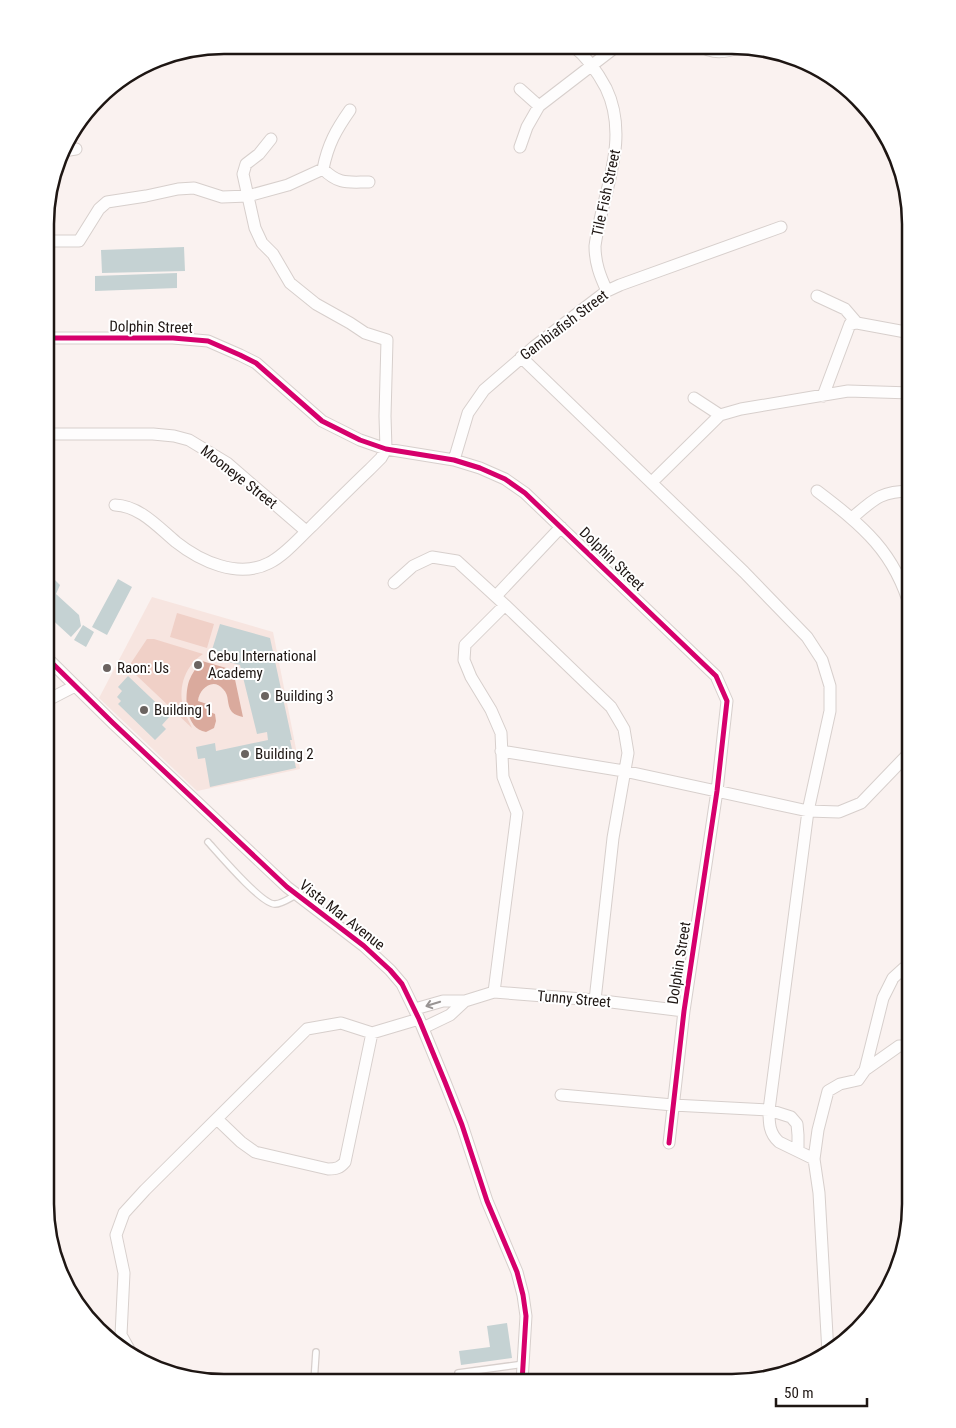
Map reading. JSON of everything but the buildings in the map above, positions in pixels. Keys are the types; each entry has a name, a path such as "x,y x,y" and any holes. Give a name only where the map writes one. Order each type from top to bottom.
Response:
{"street":[{"name":"Tile Fish Street","path":"581,54 592,64 605,88 613,107 617,135 616,150 595,246 595,260 598,272 607,291"},
{"path":"520,147 527,127 539,106 606,54"},
{"path":"520,89 539,106"},
{"path":"323,169 333,135 350,110"},
{"path":"115,505 124,506 142,514 197,556 234,569 252,569 270,563 306,531 381,458 386,449 384,416 387,340 365,333 316,304 290,283 273,254 262,243 255,228 243,174 246,164 259,154 270,139"},
{"path":"70,150 76,149"},
{"path":"323,169 332,178 346,182 369,182"},
{"path":"54,241 79,241 99,208 107,202 178,189 194,188 222,197 248,196 288,185 323,169"},
{"name":"Gambiafish Street","path":"454,460 468,413 484,390 521,357 607,291 781,227"},
{"path":"817,296 845,309 857,323"},
{"path":"823,396 850,324 857,323 902,331"},
{"name":"Dolphin Street","path":"54,338 173,338 208,341 240,354 256,363 310,411 334,428 372,445 454,460 480,468 510,482 525,493 716,676 727,701 717,792 684,1011 669,1142"},
{"path":"521,357 652,482 807,637 822,660 830,686 830,711 808,811 769,1110 770,1128 774,1138 814,1159"},
{"path":"652,482 720,415 741,409 848,392 902,393"},
{"path":"694,398 720,415"},
{"name":"Mooneye Street","path":"54,434 153,434 189,440 227,463 306,531"},
{"path":"817,491 852,518 880,547 896,570 902,586"},
{"path":"852,518 874,499 893,491 902,491"},
{"path":"496,596 560,527"},
{"path":"394,583 413,566 432,557 457,561 611,707 624,729 628,753 613,838 595,1000"},
{"path":"494,992 517,814 504,777 500,733 491,710 471,677 464,660 465,645 505,605"},
{"name":"Vista Mar Avenue","path":"54,665 296,895 351,935 390,970 402,984 419,1019 462,1125 487,1201 517,1272 526,1316 523,1374"},
{"path":"54,697 75,686"},
{"path":"501,751 624,771 808,811 839,812 861,803 902,760"},
{"path":"828,1345 819,1193 814,1159 818,1130 828,1091 840,1084 858,1080 864,1070 882,998 893,978 902,970"},
{"name":"Tunny Street","path":"419,1019 443,1001 465,1001 494,992 595,1000 684,1011"},
{"name":"Tunny Street","path":"419,1019 450,1015 465,1001"},
{"path":"117,1337 124,1273 116,1235 124,1213 145,1190 307,1029 341,1022 372,1033 419,1019"},
{"path":"217,1119 241,1142 255,1152 328,1169 336,1169 345,1162 372,1033"},
{"path":"864,1070 899,1046 902,1046"},
{"path":"562,1095 673,1105 769,1110 791,1116 797,1124 798,1151"}],"lane":[{"path":"208,842 253,890 268,903 278,904 296,895"},
{"path":"315,1374 316,1352"},
{"path":"458,1373 524,1364"}],"shaded area":[{"name":"Cebu International Academy","path":"152,597 273,632 300,769 197,791 99,698"},
{"path":"177,613 214,624 207,648 170,637"},
{"path":"147,639 154,639 203,654 188,670 183,684 182,698 185,714 192,728 135,674 131,667 131,663"},
{"path":"202,661 233,670 243,717 232,712 225,691 215,684 211,684 201,692 198,701 207,704 210,712 215,714 214,728 206,732 199,730 194,725 190,718 187,703 189,681"}],"cycle path":[{"path":"54,338 173,338 208,341 256,363 322,421 360,440 386,449 454,460 480,468 505,479 525,493 716,676 727,701 717,791 684,1011 669,1143"},
{"path":"54,665 287,887 364,946 402,984 419,1019 445,1082 462,1125 487,1201 517,1272 526,1316 522,1374"}],"place":[{"name":"Cebu International Academy","path":"198,665"},
{"name":"Raon: Us","path":"107,668"},
{"name":"Building 3","path":"265,696"},
{"name":"Building 1","path":"144,710"},
{"name":"Building 2","path":"245,754"}]}
